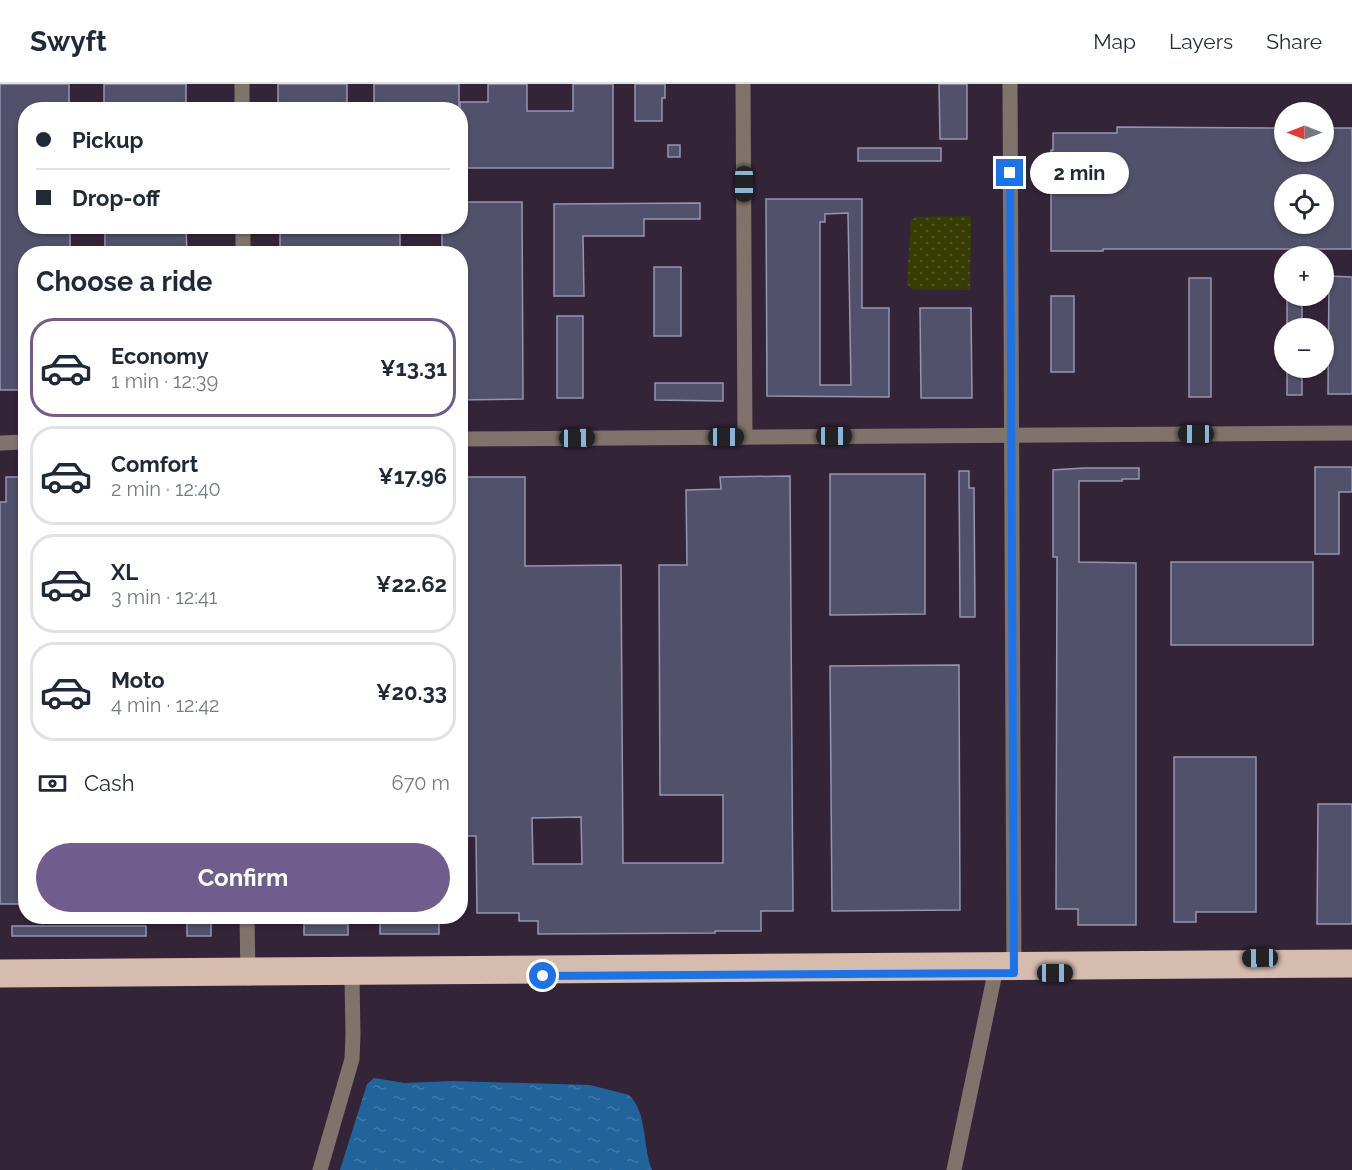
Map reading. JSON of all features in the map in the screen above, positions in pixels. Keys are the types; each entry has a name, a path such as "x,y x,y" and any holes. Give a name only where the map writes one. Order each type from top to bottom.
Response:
{"main road":[{"path":"0,980 248,972 1014,966 1352,957"},
{"path":"0,967 248,972 352,978 995,973 1014,966 1352,970"}],"street":[{"path":"242,84 242,102"},
{"path":"743,84 745,437"},
{"path":"1010,84 1014,966"},
{"path":"468,439 1352,433"},
{"path":"0,442 18,442"},
{"path":"248,924 248,972"},
{"path":"954,1170 995,973"},
{"path":"320,1170 352,1059 352,978"}],"green space":[{"path":"970,216 970,290 913,290 907,284 911,220 916,217"}],"water":[{"path":"374,1078 405,1083 453,1081 590,1085 629,1095 635,1102 642,1120 652,1170 340,1170 367,1084"}],"building":[{"path":"0,84 69,84 69,102 18,102 18,234 70,234 70,246 18,246 18,390 0,390"},
{"path":"104,84 186,84 186,102 104,102"},
{"path":"278,84 347,84 347,102 278,102"},
{"path":"374,84 459,84 459,102 374,102"},
{"path":"488,84 527,84 527,111 573,111 573,84 613,84 613,168 468,168 468,102 488,102"},
{"path":"635,84 665,84 665,98 662,98 662,121 635,121"},
{"path":"939,84 967,84 967,139 940,139"},
{"path":"1117,127 1274,128 1274,162 1334,162 1334,128 1352,128 1352,249 1334,249 1334,246 1274,246 1274,249 1051,251 1053,133 1117,133"},
{"path":"668,145 680,145 680,157 668,157"},
{"path":"858,148 941,148 941,161 858,161"},
{"path":"766,199 862,199 862,308 889,308 889,397 767,396","holes":["848,213 851,385 820,385 820,222 825,222 825,214"]},
{"path":"468,202 522,202 523,399 468,400 468,246 442,246 442,234 468,234"},
{"path":"700,203 700,219 644,219 644,236 583,236 584,296 554,296 554,204"},
{"path":"105,234 186,234 187,246 105,246"},
{"path":"280,234 400,234 400,246 280,246"},
{"path":"654,267 681,267 681,336 654,336"},
{"path":"1334,276 1352,277 1352,394 1328,394 1328,378 1334,378 1334,318 1329,318 1329,306 1334,306"},
{"path":"1189,278 1211,278 1211,397 1189,397"},
{"path":"1051,296 1074,296 1074,372 1051,372"},
{"path":"1287,306 1302,306 1302,318 1287,318"},
{"path":"920,308 971,308 972,398 921,398"},
{"path":"557,316 583,316 583,398 557,398"},
{"path":"1287,378 1302,378 1302,395 1287,395"},
{"path":"655,383 723,383 723,401 655,400"},
{"path":"1315,467 1352,467 1352,492 1339,492 1339,554 1315,554"},
{"path":"1139,468 1139,479 1079,481 1079,562 1136,563 1136,925 1078,925 1078,909 1056,909 1057,557 1053,557 1053,470"},
{"path":"959,471 969,471 969,488 974,488 975,617 960,617"},
{"path":"830,474 925,474 925,614 830,615"},
{"path":"790,476 793,911 761,911 761,931 715,931 715,933 538,934 538,921 519,921 519,913 477,913 476,836 468,836 468,477 525,477 525,566 621,565 623,863 723,863 723,795 660,795 659,565 687,565 686,490 721,489 720,477","holes":["581,817 582,864 533,864 532,818"]},
{"path":"6,477 18,477 18,904 0,904 0,502 6,502"},
{"path":"1171,562 1313,562 1313,645 1171,645"},
{"path":"959,665 960,910 832,911 830,666"},
{"path":"1174,757 1256,757 1256,912 1196,912 1196,922 1174,922"},
{"path":"1318,804 1352,804 1352,924 1317,924"},
{"path":"187,924 211,924 211,936 187,936"},
{"path":"304,924 348,924 348,935 304,935"},
{"path":"380,924 439,924 439,934 380,934"},
{"path":"12,926 146,926 146,936 12,936"}],"route":[{"path":"543,976 1014,973 1010,173"}]}
